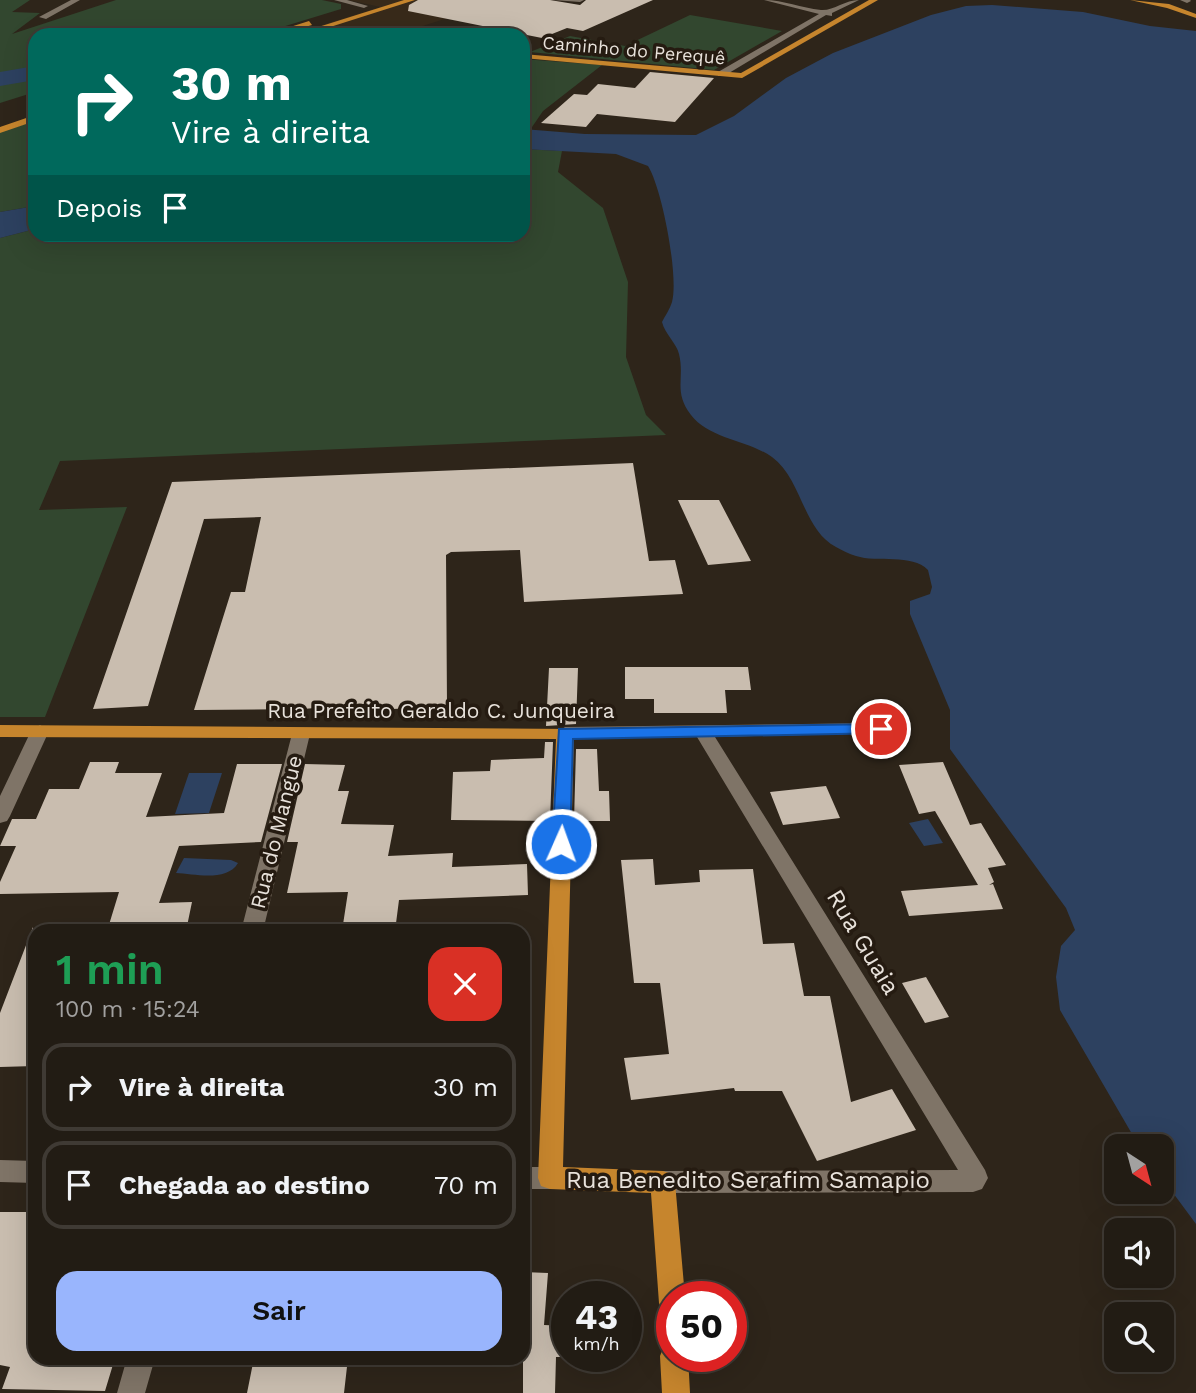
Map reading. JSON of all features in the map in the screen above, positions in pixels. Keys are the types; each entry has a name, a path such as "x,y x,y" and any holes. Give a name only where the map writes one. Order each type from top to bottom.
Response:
{"main road":[{"path":"292,28 383,0"},
{"path":"320,28 411,0"},
{"path":"842,16 874,0"},
{"path":"1134,0 1169,6 1196,16"},
{"path":"1185,0 1196,7"},
{"name":"Caminho do Perequê","path":"530,57 742,76 842,16"},
{"path":"0,120 28,110"},
{"path":"0,130 28,120"},
{"name":"Rua Prefeito Geraldo C. Junqueira","path":"0,731 565,733"},
{"path":"550,1178 565,733"},
{"name":"Rua Benedito Serafim Samapio","path":"550,1178 663,1182"},
{"path":"663,1182 670,1281"},
{"path":"675,1372 676,1393"}],"street":[{"path":"43,18 76,0"},
{"path":"338,0 364,6"},
{"path":"557,0 580,0"},
{"path":"768,0 842,16"},
{"path":"721,74 825,13 855,0"},
{"name":"Rua Prefeito Geraldo C. Junqueira","path":"565,733 881,729"},
{"name":"Rua Guaia","path":"702,730 974,1173 974,1181"},
{"path":"0,816 40,731"},
{"name":"Rua do Mangue","path":"254,924 301,734"},
{"path":"0,1171 28,1172"},
{"name":"Rua Benedito Serafim Samapio","path":"530,1178 550,1178"},
{"name":"Rua Benedito Serafim Samapio","path":"663,1182 974,1181"},
{"path":"131,1393 139,1365"}],"shaded area":[{"path":"349,0 505,0 416,28 312,28 380,7"}],"green space":[{"path":"0,0 30,0 12,12 40,13 12,34 28,29 28,94 0,103"},
{"path":"116,0 322,0 341,4 341,9 279,28 30,28"},
{"path":"690,15 782,31 714,70 530,52 570,36 625,46"},
{"path":"530,60 602,65 543,111 530,130"},
{"path":"28,123 28,207 0,212 0,132"},
{"path":"530,149 562,151 558,172 603,208 628,282 626,357 646,415 666,435 60,461 39,510 127,507 45,717 0,717 0,238 28,231 28,242 530,242"}],"water":[{"path":"992,5 1083,12 1150,26 1196,31 1196,1224 1174,1194 1174,1134 1132,1134 1060,1010 1056,977 1061,946 1075,930 1066,908 950,749 950,710 910,614 910,601 930,594 932,587 928,570 913,562 864,558 836,547 816,529 782,466 762,451 708,429 691,415 682,399 679,354 662,322 672,302 673,273 664,212 648,166 616,154 530,149 530,130 585,134 696,135 734,116 786,78 833,53 931,15 966,6"},
{"path":"28,207 28,231 0,238 0,212"},
{"path":"189,773 222,773 209,813 175,814"},
{"path":"928,819 943,843 924,846 909,823"},
{"path":"184,858 231,860 238,863 233,869 219,875 176,873"}],"building":[{"path":"418,0 550,0 580,5 586,0 653,0 583,31 567,28 542,38 530,36 530,28 492,28 408,11 409,5"},
{"path":"650,72 714,78 675,122 597,114 586,127 541,123 574,94 587,95 598,84 635,88"},
{"path":"633,463 649,561 675,560 683,594 524,602 520,550 451,552 446,555 447,706 375,710 375,703 303,709 194,710 231,592 245,592 261,517 204,519 148,706 93,709 172,482"},
{"path":"678,500 719,500 751,561 708,565"},
{"path":"625,667 748,667 751,690 725,690 727,713 654,713 654,699 625,699"},
{"path":"549,668 578,668 576,724 546,726"},
{"path":"545,742 553,742 550,821 451,820 453,772 490,771 491,760 544,758"},
{"path":"576,749 597,749 599,791 609,791 610,821 574,821"},
{"path":"90,762 119,762 115,773 162,773 146,817 224,813 237,764 282,764 261,842 179,846 159,903 192,902 187,924 109,924 119,892 0,894 0,882 16,846 0,846 12,819 36,819 49,789 79,789"},
{"path":"943,762 970,825 981,823 1006,865 988,868 994,882 989,885 993,884 1003,909 909,916 901,891 978,885 935,811 919,814 899,765"},
{"path":"305,764 345,765 338,791 349,791 341,824 394,825 388,856 453,853 452,867 527,864 528,895 399,900 396,924 343,924 348,892 287,893 298,842 287,842"},
{"path":"826,786 840,818 783,825 770,792"},
{"path":"653,859 655,885 700,882 699,870 753,869 763,944 794,943 804,996 830,996 851,1102 892,1089 916,1130 817,1161 782,1091 735,1091 734,1088 631,1100 624,1058 669,1054 660,983 634,983 621,860"},
{"path":"28,940 28,1066 0,1067 0,1013"},
{"path":"926,977 949,1017 925,1023 902,983"},
{"path":"0,1212 28,1212 28,1365 113,1365 105,1391 2,1389 10,1367 0,1365"},
{"path":"530,1272 548,1273 544,1325 551,1325 551,1372 556,1372 555,1393 523,1393 523,1365 530,1365"},
{"path":"253,1365 347,1365 344,1393 247,1393"}],"waterway":[{"path":"0,79 28,74"}],"route":[{"path":"561,844 565,733 881,729"}]}
